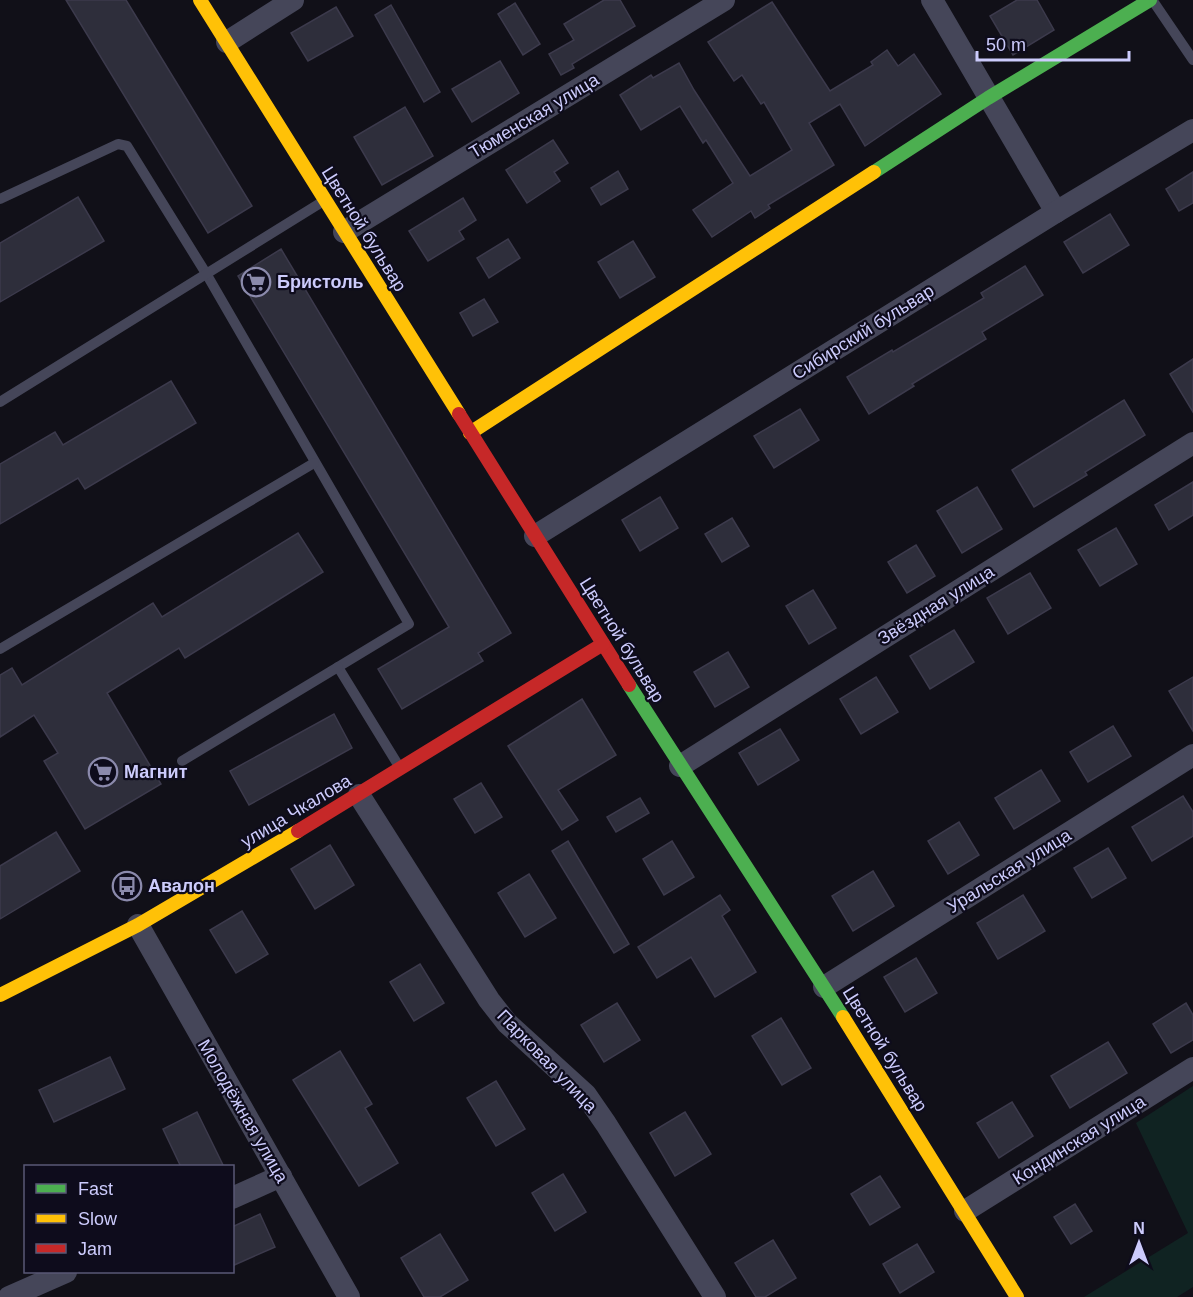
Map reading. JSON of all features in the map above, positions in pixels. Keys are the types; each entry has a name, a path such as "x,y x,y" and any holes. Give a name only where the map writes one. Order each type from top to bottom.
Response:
{"street":[{"name":"Цветной бульвар","path":"200,0 470,433 680,766 824,987 1017,1297"},
{"path":"227,42 294,0"},
{"name":"Тюменская улица","path":"344,232 724,0"},
{"path":"932,0 1056,212"},
{"path":"470,433 988,98 1151,0"},
{"name":"Сибирский бульвар","path":"535,536 1056,212 1193,130"},
{"name":"Звёздная улица","path":"680,766 1193,443"},
{"name":"улица Чкалова","path":"0,995 138,925 359,795 603,644"},
{"name":"Уральская улица","path":"824,987 1193,755"},
{"name":"Парковая улица","path":"359,795 489,1000 507,1023 586,1095 715,1297"},
{"name":"Молодёжная улица","path":"138,925 349,1297"},
{"name":"Кондинская улица","path":"965,1211 1193,1068"},
{"path":"234,1197 280,1176"},
{"path":"9,1297 64,1273"}],"lane":[{"path":"1151,0 1193,60"},
{"path":"0,199 118,144 127,146 207,275 314,463 410,624 182,761"},
{"path":"0,402 325,200"},
{"path":"0,649 314,463"},
{"path":"338,667 401,769"}],"green space":[{"path":"1193,1086 1193,1287 1177,1297 1084,1297 1188,1233 1136,1123"}],"building":[{"path":"66,0 126,0 252,206 208,233"},
{"path":"604,0 620,0 635,26 572,64 574,68 561,75 549,54 574,40 564,24"},
{"path":"1017,0 1037,0 1054,30 1013,55 990,16"},
{"path":"772,2 830,91 873,65 871,62 887,50 898,66 914,54 941,94 865,146 840,104 809,123 834,165 768,205 770,208 755,218 751,211 712,237 693,210 733,183 706,140 703,143 680,106 641,130 620,95 651,75 653,78 679,63 750,176 792,150 764,102 761,104 742,75 734,81 708,42"},
{"path":"515,3 540,44 523,55 498,14"},
{"path":"391,5 440,92 424,102 375,15"},
{"path":"336,7 353,36 308,61 291,33"},
{"path":"500,61 519,93 472,122 452,89"},
{"path":"405,107 433,156 382,185 354,137"},
{"path":"553,140 568,163 554,172 560,181 527,203 506,170"},
{"path":"618,171 628,189 601,205 591,188"},
{"path":"1193,172 1193,203 1179,211 1166,189"},
{"path":"78,197 104,241 0,302 0,243"},
{"path":"463,198 476,220 459,231 464,239 428,261 409,231"},
{"path":"1110,214 1129,245 1083,273 1064,242"},
{"path":"508,239 520,258 489,278 477,258"},
{"path":"633,241 655,277 620,298 598,262"},
{"path":"281,249 511,633 478,653 483,661 402,709 378,669 449,627 238,276"},
{"path":"1025,266 1043,295 982,332 986,339 912,384 914,386 869,414 847,377 984,298 981,293"},
{"path":"484,299 498,322 473,336 460,313"},
{"path":"1193,359 1193,412 1170,374"},
{"path":"171,381 196,423 85,489 78,478 0,524 0,464 55,432 63,445"},
{"path":"1124,400 1145,435 1085,472 1087,475 1034,507 1012,470"},
{"path":"800,409 819,440 774,468 754,436"},
{"path":"1193,482 1193,515 1169,530 1155,505"},
{"path":"977,487 1002,529 962,553 937,511"},
{"path":"660,497 678,528 640,551 622,520"},
{"path":"732,518 749,546 722,562 705,534"},
{"path":"1116,528 1137,564 1100,586 1078,550"},
{"path":"298,533 323,572 185,658 179,648 107,693 161,784 85,829 44,761 58,753 34,715 0,737 0,675 12,668 22,685 153,603 162,617"},
{"path":"916,545 935,576 907,593 888,562"},
{"path":"1030,573 1051,608 1008,634 987,598"},
{"path":"813,590 836,628 809,644 786,606"},
{"path":"954,630 974,662 930,689 910,656"},
{"path":"728,652 749,687 715,707 694,672"},
{"path":"876,677 898,712 861,734 840,699"},
{"path":"1193,677 1193,731 1169,691"},
{"path":"582,699 616,755 558,790 578,820 562,830 508,746"},
{"path":"334,714 352,748 249,805 230,771"},
{"path":"1113,726 1131,756 1088,782 1070,752"},
{"path":"780,729 799,760 758,785 739,753"},
{"path":"1041,770 1060,801 1014,829 995,798"},
{"path":"481,783 502,817 475,833 454,799"},
{"path":"1183,796 1193,812 1193,836 1152,861 1132,827"},
{"path":"640,798 649,813 616,832 607,817"},
{"path":"959,822 979,855 948,874 928,841"},
{"path":"56,832 80,871 0,919 0,866"},
{"path":"568,841 629,944 614,953 552,851"},
{"path":"672,841 694,877 664,895 643,859"},
{"path":"330,845 354,885 315,909 291,869"},
{"path":"1108,848 1126,878 1092,898 1074,868"},
{"path":"873,871 894,906 853,931 832,896"},
{"path":"529,874 556,918 525,937 498,893"},
{"path":"720,895 730,910 722,916 756,972 715,997 691,957 657,978 638,947"},
{"path":"1023,895 1045,931 998,959 977,923"},
{"path":"242,911 268,954 236,973 210,930"},
{"path":"916,958 937,993 905,1012 884,977"},
{"path":"420,964 444,1003 414,1021 390,982"},
{"path":"617,1003 640,1040 604,1062 581,1025"},
{"path":"1186,1003 1193,1015 1193,1040 1171,1053 1153,1024"},
{"path":"781,1018 811,1068 782,1085 752,1036"},
{"path":"1108,1042 1127,1073 1070,1108 1051,1076"},
{"path":"340,1051 372,1104 365,1108 398,1163 359,1186 293,1080"},
{"path":"110,1057 125,1089 54,1122 39,1090"},
{"path":"496,1081 525,1129 496,1146 467,1098"},
{"path":"1012,1102 1033,1136 999,1158 977,1123"},
{"path":"197,1112 223,1165 180,1165 163,1129"},
{"path":"685,1112 711,1154 675,1176 650,1133"},
{"path":"563,1174 586,1212 555,1231 532,1193"},
{"path":"880,1176 900,1207 870,1225 851,1194"},
{"path":"1075,1204 1092,1231 1071,1244 1054,1217"},
{"path":"260,1214 275,1247 234,1265 234,1226"},
{"path":"440,1234 468,1280 440,1297 424,1297 401,1258"},
{"path":"773,1240 796,1278 765,1297 756,1297 735,1263"},
{"path":"917,1244 934,1272 900,1293 883,1264"}],"traffic: fast":[{"path":"874,172 988,98 1150,0"},
{"path":"629,685 843,1017"}],"traffic: slow":[{"path":"200,0 459,414"},
{"path":"470,433 874,172"},
{"path":"0,995 138,925 298,831"},
{"path":"843,1017 1017,1297"}],"traffic: jam":[{"path":"459,414 629,685"},
{"path":"298,831 603,644"}],"place":[{"name":"Бристоль","path":"256,282"},
{"name":"Магнит","path":"103,772"},
{"name":"Авалон","path":"127,886"}]}
